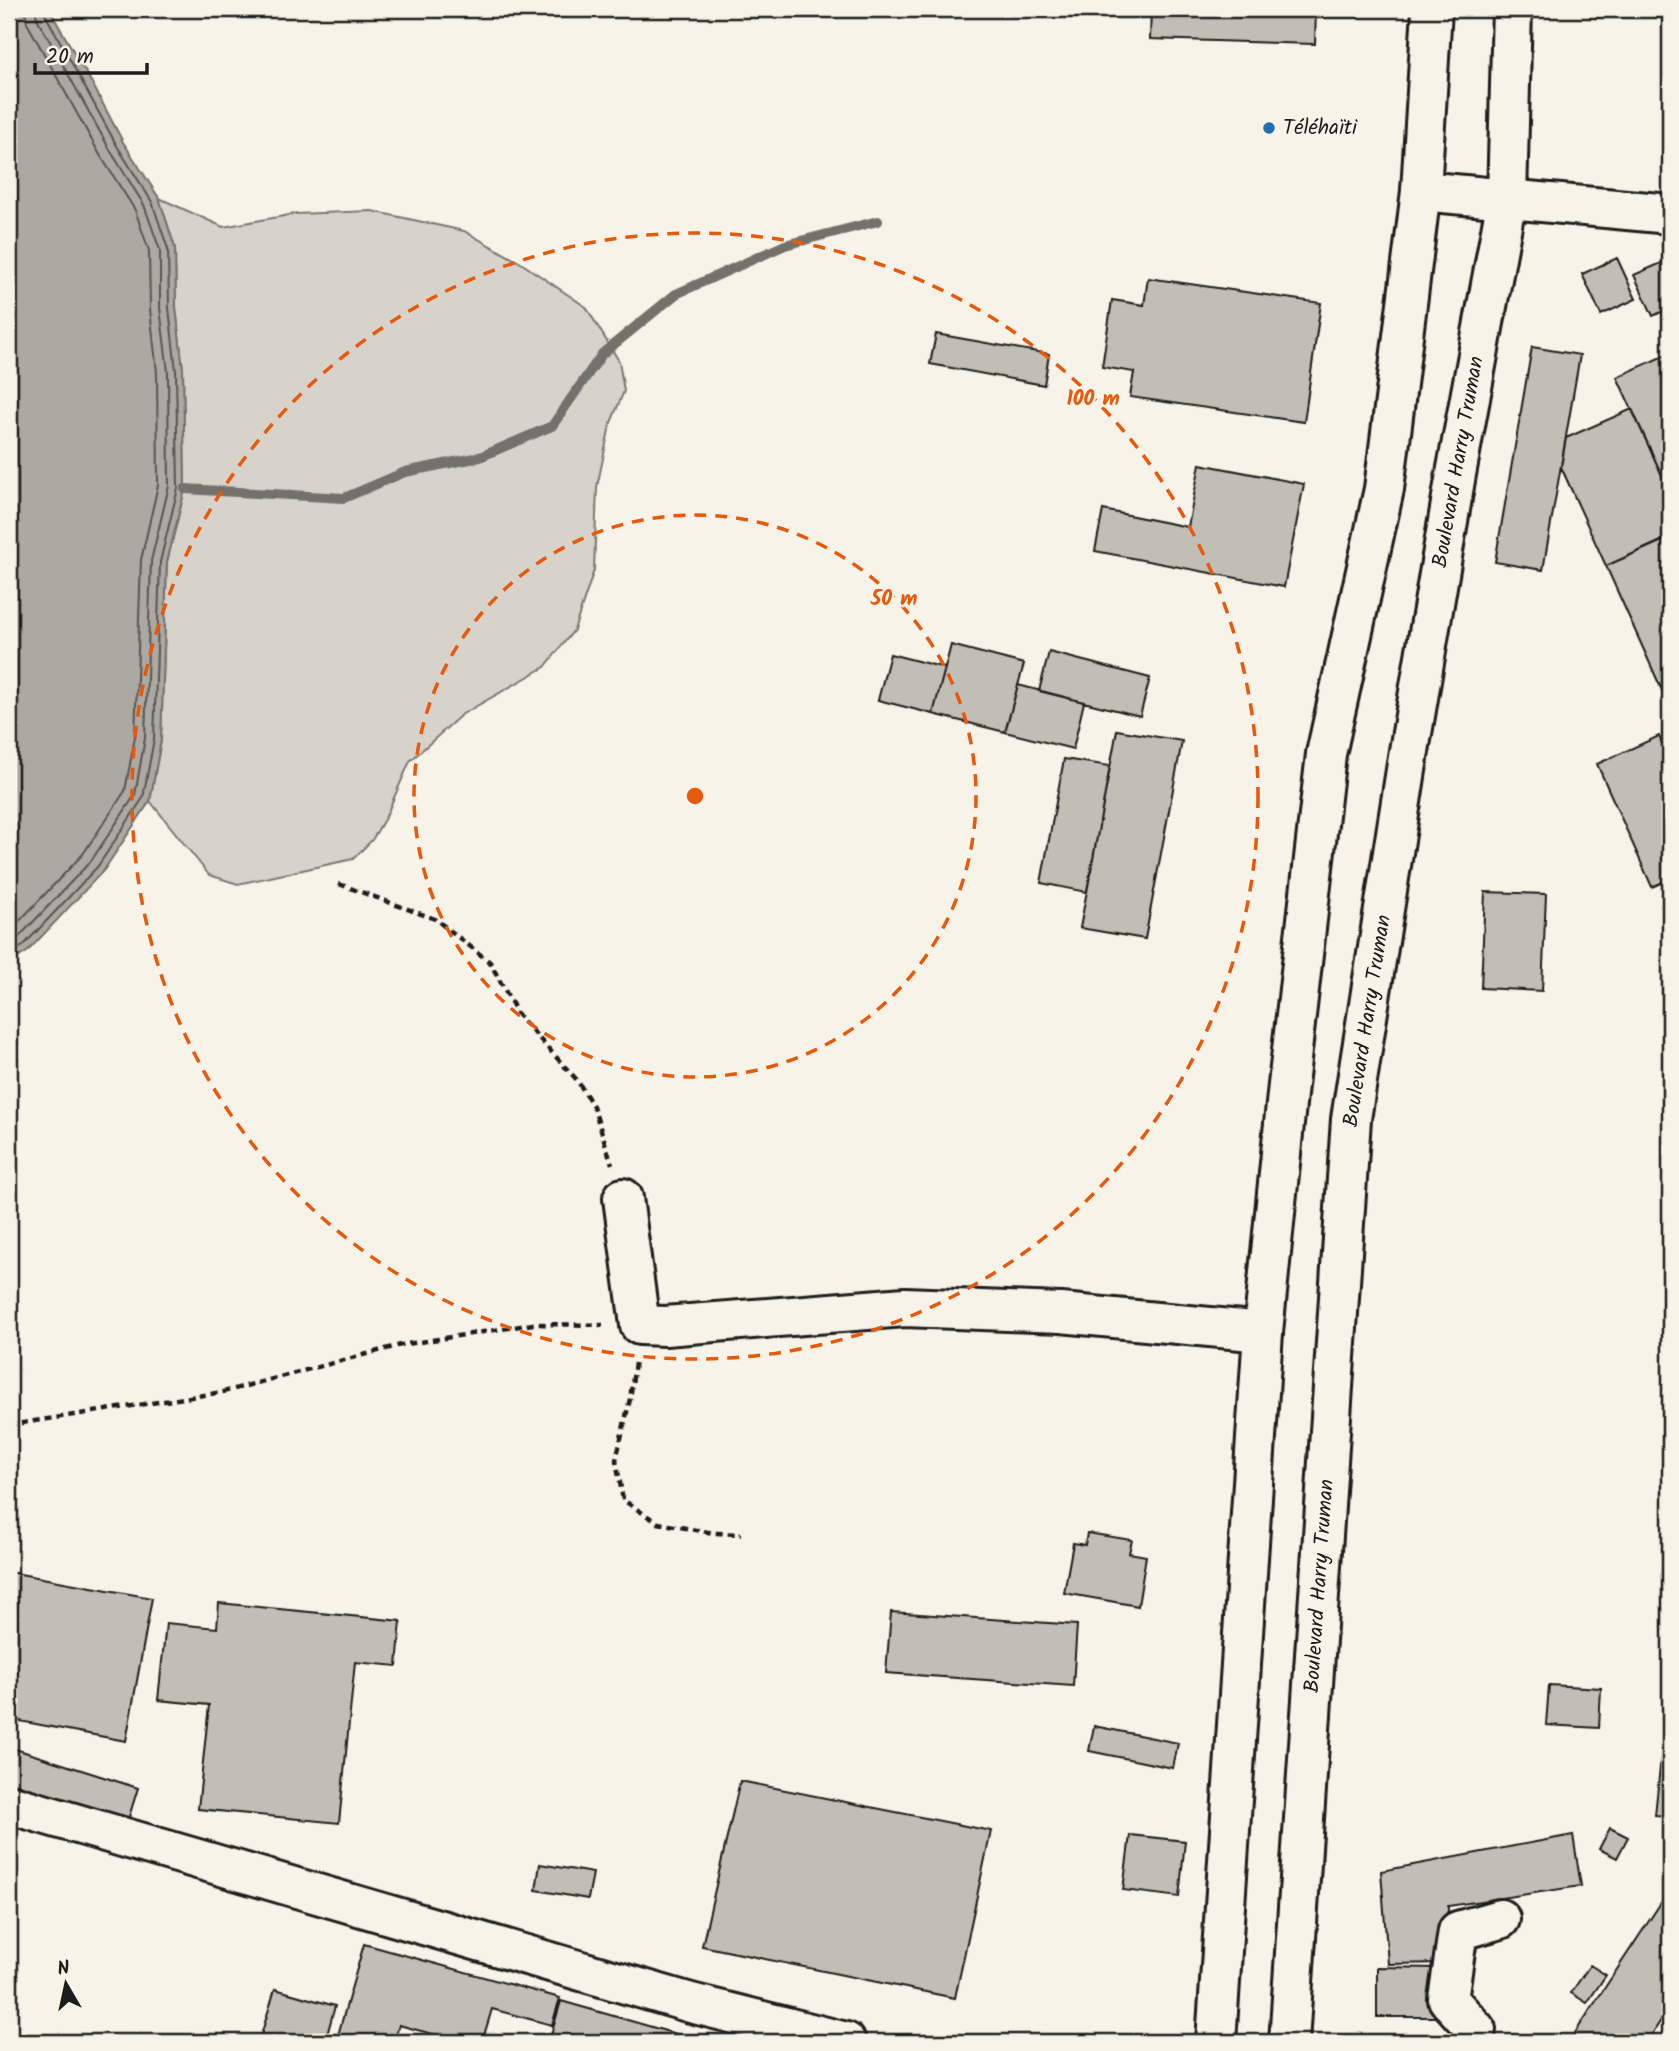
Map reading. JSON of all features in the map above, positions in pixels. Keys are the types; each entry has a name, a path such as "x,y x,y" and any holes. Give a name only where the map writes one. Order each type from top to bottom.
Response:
{"main road":[{"path":"1216,2042 1263,1332 1286,1094 1326,754 1384,489 1421,191 1432,9"},
{"name":"Boulevard Harry Truman","path":"1289,2042 1351,1119 1409,751 1507,198 1512,9"},
{"path":"1421,191 1670,214"},
{"path":"623,1198 640,1325 678,1325 905,1307 1061,1313 1263,1332"},
{"path":"9,1804 691,2003 846,2042"},
{"path":"1470,2042 1476,2030 1448,1999 1458,1931 1500,1919"}],"path":[{"path":"339,884 435,919 490,962 518,1015 576,1080 593,1106 623,1198"},
{"path":"9,1425 223,1392 401,1345 441,1338 533,1324 640,1325 629,1399 616,1460 623,1500 657,1523 713,1533 741,1534"}],"shaded area":[{"path":"159,198 223,227 295,214 372,211 464,231 521,263 586,307 619,361 624,391 610,425 597,487 594,570 574,630 545,667 461,715 410,761 386,816 372,840 353,859 238,884 209,875 150,801 161,740 167,562 185,489 183,370 176,307 175,248"}],"water":[{"path":"9,9 49,9 123,142 159,198 175,248 176,307 183,370 185,489 167,562 161,740 150,801 104,870 27,952 9,963"}],"building":[{"path":"1151,9 1316,9 1315,44 1150,39"},
{"path":"1617,258 1636,299 1601,315 1582,274"},
{"path":"1668,260 1670,308 1653,316 1634,275"},
{"path":"1148,278 1321,303 1304,422 1130,397 1134,372 1102,367 1112,300 1144,305"},
{"path":"936,334 1049,354 1044,385 930,364"},
{"path":"1532,347 1580,355 1543,570 1495,562"},
{"path":"1670,353 1670,493 1617,377"},
{"path":"1632,409 1670,493 1670,537 1606,566 1561,467 1566,438"},
{"path":"1200,464 1304,484 1284,587 1095,551 1103,510 1188,527"},
{"path":"1669,538 1670,540 1670,708 1606,566"},
{"path":"951,645 1024,664 1005,732 933,714"},
{"path":"1049,652 1150,678 1140,716 1039,691"},
{"path":"890,654 945,668 933,714 878,700"},
{"path":"1018,685 1084,702 1073,749 1005,732"},
{"path":"1117,730 1182,741 1145,939 1080,928"},
{"path":"1659,736 1670,762 1670,879 1652,887 1597,764"},
{"path":"1064,759 1110,766 1087,892 1041,883"},
{"path":"1485,892 1546,894 1542,991 1481,988"},
{"path":"1670,901 1670,926 1661,906"},
{"path":"1087,1533 1132,1540 1129,1553 1146,1556 1138,1606 1064,1593 1073,1543 1085,1545"},
{"path":"9,1572 152,1598 126,1741 9,1719"},
{"path":"219,1603 401,1621 397,1666 355,1662 339,1823 198,1809 209,1705 158,1700 166,1623 217,1628"},
{"path":"891,1612 1077,1625 1073,1686 886,1673"},
{"path":"1670,1671 1670,1816 1655,1815"},
{"path":"1549,1685 1601,1688 1599,1728 1546,1725"},
{"path":"1094,1726 1178,1743 1173,1768 1089,1751"},
{"path":"9,1747 138,1788 128,1820 9,1782"},
{"path":"740,1781 991,1831 955,1998 702,1946"},
{"path":"1610,1828 1628,1837 1617,1858 1599,1849"},
{"path":"1130,1835 1185,1841 1179,1897 1123,1890"},
{"path":"1573,1835 1581,1886 1448,1906 1446,1963 1388,1964 1381,1871"},
{"path":"540,1864 593,1873 588,1899 536,1890"},
{"path":"1670,1889 1670,2006 1647,2042 1569,2042"},
{"path":"364,1944 560,1998 552,2025 492,2009 482,2042 462,2042 399,2025 394,2042 336,2042"},
{"path":"1590,1965 1606,1975 1587,2003 1571,1993"},
{"path":"1377,1967 1438,1968 1437,2017 1377,2017"},
{"path":"275,1989 335,2006 325,2042 259,2042"},
{"path":"561,2001 704,2042 549,2042"}],"waterway":[{"path":"185,489 344,498 405,472 480,457 552,426 602,354 676,294 785,245 878,221"}],"place":[{"name":"Téléhaïti","path":"1269,128"}]}
